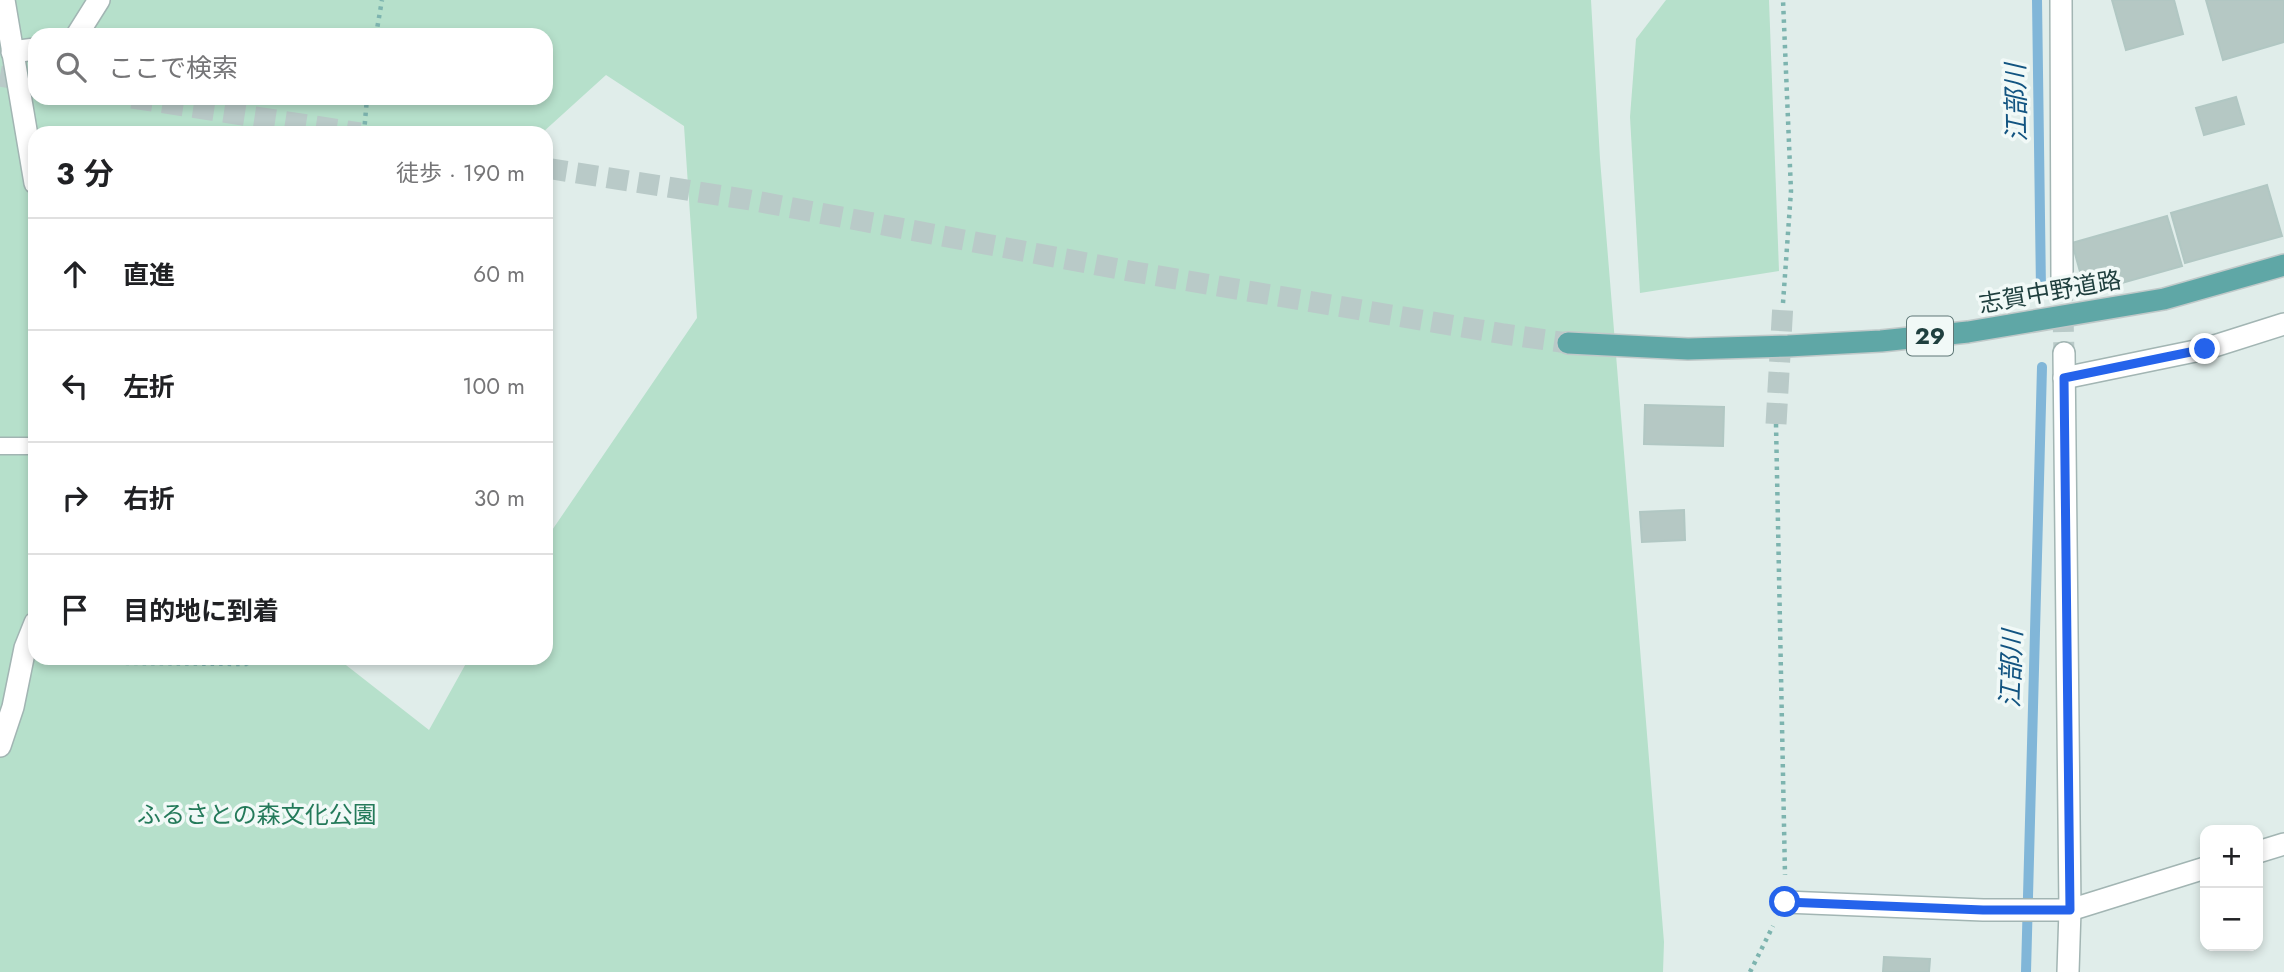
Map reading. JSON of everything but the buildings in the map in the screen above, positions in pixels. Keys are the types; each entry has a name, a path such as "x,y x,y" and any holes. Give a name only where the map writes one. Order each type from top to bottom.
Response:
{"main road":[{"name":"志賀中野道路","path":"1568,343 1688,349 1881,341 1968,332 2164,299 2284,265"}],"street":[{"path":"4,0 28,143"},
{"path":"81,28 99,0"},
{"path":"2061,0 2062,280"},
{"path":"12,52 28,50"},
{"path":"2064,378 2205,349 2284,324"},
{"path":"2064,352 2070,910 2068,972"},
{"path":"0,746 13,707 28,640"},
{"path":"2263,850 2284,844"},
{"path":"1785,902 1983,910 2070,910 2200,870"}],"lane":[{"path":"0,446 28,446"}],"path":[{"path":"377,28 382,0"},
{"path":"1783,0 1791,191 1783,303"},
{"path":"365,126 366,105"},
{"path":"1749,972 1785,902 1776,424"}],"green space":[{"name":"ふるさとの森文化公園","path":"0,0 1591,0 1600,159 1664,942 1663,972 0,972"},
{"path":"1666,0 1769,0 1779,271 1640,293 1630,117 1636,39"}],"waterway":[{"name":"江部川","path":"2037,0 2041,290"},
{"name":"江部川","path":"2026,972 2042,367"}],"tunnel":[{"path":"0,76 28,81"},
{"path":"178,105 314,126"},
{"path":"553,169 750,200 1135,272 1568,343"},
{"path":"2062,280 2064,353"},
{"path":"1776,424 1783,303"}],"route":[{"path":"1785,902 1983,910 2070,910 2064,378 2205,349"}]}
